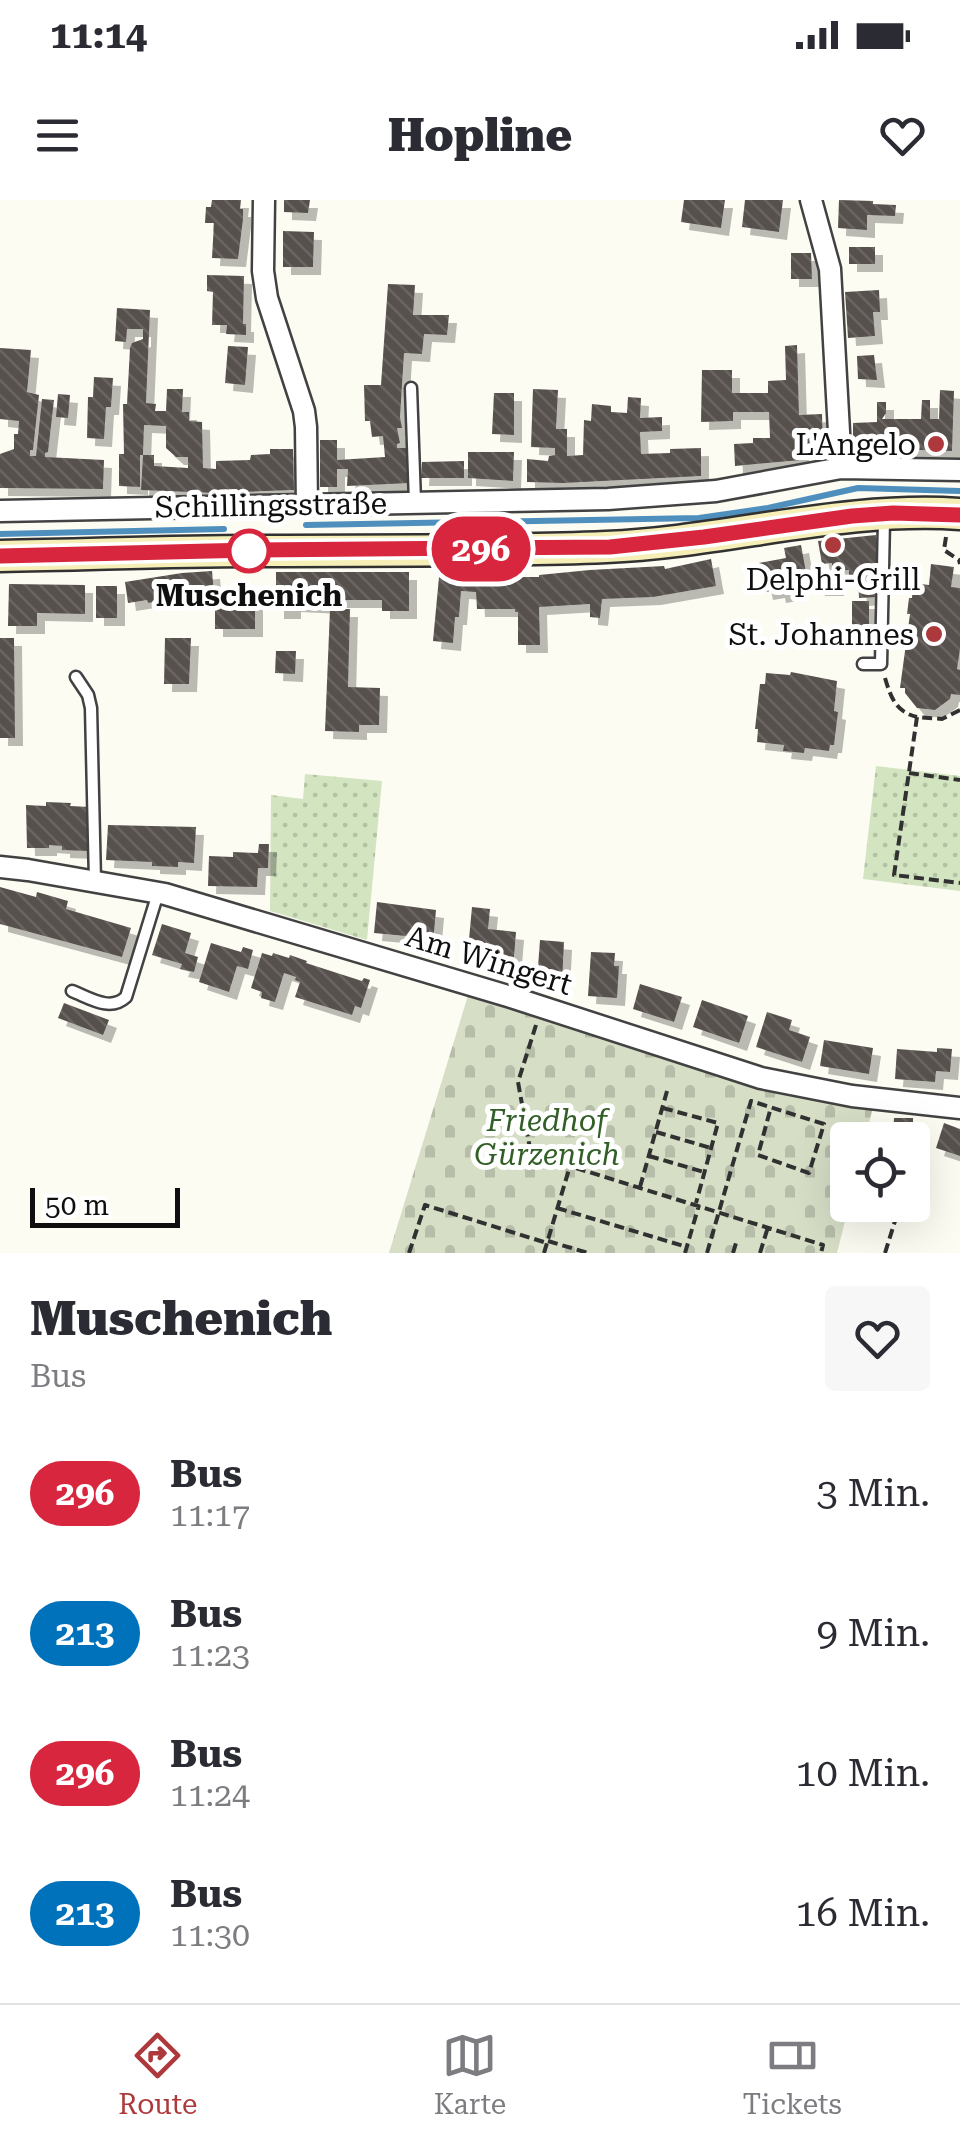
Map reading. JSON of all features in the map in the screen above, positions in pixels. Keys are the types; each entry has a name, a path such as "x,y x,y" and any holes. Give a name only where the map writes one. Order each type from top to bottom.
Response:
{"main road":[{"name":"Schillingsstraße","path":"0,556 610,547 852,516 954,514"}],"street":[{"path":"264,200 263,271 304,412 307,505"},
{"path":"811,200 830,269 841,468"},
{"name":"Schillingsstraße","path":"0,512 608,498 716,491 841,468 960,470"},
{"name":"Am Wingert","path":"0,867 158,893 542,1006 761,1078 852,1096 960,1108"}],"lane":[{"path":"411,388 415,502"},
{"path":"863,664 881,664 884,514"},
{"path":"76,677 92,708 95,882"},
{"path":"72,991 106,1004 126,997 158,893"}],"path":[{"path":"954,514 944,550 960,560 960,564"},
{"path":"881,664 892,700 906,714 942,718 960,710"},
{"path":"917,717 894,875 960,883"},
{"path":"908,774 960,780"},
{"path":"542,1006 518,1082 531,1154 824,1244 821,1253"},
{"path":"640,1188 668,1091"},
{"path":"707,1253 751,1101 771,1107 824,1124 809,1173 758,1155 771,1107"},
{"path":"925,1122 930,1104"},
{"path":"558,1208 686,1250 718,1123 663,1108"},
{"path":"656,1132 711,1148"},
{"path":"649,1156 704,1172"},
{"path":"544,1253 570,1166"},
{"path":"409,1253 425,1204 588,1253"},
{"path":"885,1253 895,1222"},
{"path":"760,1253 768,1227"},
{"path":"733,1253 736,1243"}],"green space":[{"path":"876,766 960,776 960,891 863,879"},
{"path":"305,774 382,781 367,940 270,911 271,795 303,799"},
{"name":"Friedhof Gürzenich","path":"470,989 873,1107 869,1122 830,1122 830,1222 845,1222 837,1253 389,1253"}],"building":[{"path":"212,200 241,200 238,259 212,258 214,223 205,223 206,207 211,207"},
{"path":"284,200 310,200 308,213 284,212"},
{"path":"684,200 725,200 721,228 681,222"},
{"path":"745,200 783,200 779,232 742,227"},
{"path":"839,200 896,205 895,216 867,215 867,230 838,228"},
{"path":"283,231 314,232 313,267 283,267"},
{"path":"849,247 875,247 875,264 849,264"},
{"path":"791,253 811,253 812,279 791,279"},
{"path":"207,275 244,276 246,335 226,334 227,325 212,325 213,292 207,291"},
{"path":"388,284 415,285 413,315 449,315 447,335 424,334 422,354 404,353 402,428 397,428 397,448 408,448 410,483 347,486 348,469 337,469 337,487 320,487 320,440 337,440 337,460 385,457 383,436 372,437 370,421 365,421 364,385 381,385"},
{"path":"879,290 880,312 873,312 875,336 848,338 845,292"},
{"path":"117,308 150,310 146,403 156,404 155,411 166,411 167,389 183,389 182,412 189,412 189,421 202,422 203,468 216,469 216,461 250,460 251,455 270,454 270,449 293,449 294,490 141,490 143,455 140,487 119,486 130,348 143,339 143,329 127,329 126,342 115,341","holes":["144,425 166,426 166,448 176,457 188,457 188,468 154,466 154,455 143,455"]},
{"path":"797,345 799,415 822,414 823,449 801,450 801,460 735,466 734,444 770,438 769,412 733,412 733,421 701,422 702,370 732,370 732,393 768,393 768,381 786,380 785,346"},
{"path":"228,346 248,347 245,385 225,383"},
{"path":"0,348 31,350 27,392 39,395 30,456 36,456 42,399 54,400 45,457 104,460 103,489 0,488 0,454 14,449 19,421 0,419"},
{"path":"874,355 877,380 858,379 857,356"},
{"path":"94,377 113,378 104,439 87,438 88,397 93,397"},
{"path":"533,389 558,390 556,429 567,429 567,456 583,455 584,420 591,421 592,404 611,406 611,412 627,413 628,397 641,398 640,418 662,417 662,431 640,432 641,454 701,448 701,476 527,482 527,459 548,461 549,456 555,455 555,448 531,447"},
{"path":"940,390 954,391 952,451 853,448 853,423 877,422 877,402 886,402 882,419 921,419 922,400 930,400 930,419 939,419"},
{"path":"494,393 514,393 514,435 492,434"},
{"path":"58,394 70,395 68,418 56,417"},
{"path":"468,452 514,452 513,481 468,478"},
{"path":"464,461 464,478 421,478 422,462"},
{"path":"876,535 879,597 859,598 858,576 849,577 849,570 832,571 832,563 822,564 818,541"},
{"path":"801,545 808,583 794,586 796,592 765,592 759,563 786,558 784,548"},
{"path":"711,559 716,586 653,597 602,599 600,618 590,617 590,604 539,607 540,645 518,645 515,609 477,609 476,592 461,591 453,643 433,641 439,577 539,577 590,570 664,566 665,569"},
{"name":"St. Johannes","path":"931,564 954,567 951,587 960,588 960,695 951,694 935,710 917,708 905,688 900,688 909,598 913,583 929,585"},
{"path":"212,571 214,594 128,603 125,582"},
{"path":"825,571 826,578 835,578 836,588 817,588 815,572"},
{"path":"276,572 409,572 409,611 382,611 382,600 333,600 333,606 293,604 293,611 276,611"},
{"path":"9,584 85,585 85,614 37,613 37,626 8,626"},
{"path":"96,586 117,586 117,618 96,618"},
{"path":"215,597 255,597 255,629 215,629"},
{"path":"852,601 869,601 869,628 852,628"},
{"path":"330,609 350,609 348,687 380,688 379,725 359,725 359,732 325,731"},
{"path":"0,638 14,638 15,738 0,738"},
{"path":"165,638 191,638 189,684 164,684"},
{"path":"276,651 296,651 295,674 275,673"},
{"path":"791,672 837,681 834,711 838,712 834,745 830,745 829,751 783,751 784,745 757,742 760,684 765,684 766,673"},
{"path":"46,802 90,807 87,851 49,845 27,848 26,805 46,806"},
{"path":"108,825 196,827 194,863 178,862 178,867 106,860"},
{"path":"259,844 269,844 268,868 258,868 257,887 208,886 209,856 258,853"},
{"path":"0,887 68,901 66,909 131,928 122,957 0,924"},
{"path":"377,902 436,910 433,943 374,933"},
{"path":"472,907 490,909 488,929 516,932 513,969 467,961"},
{"path":"162,924 191,933 185,953 198,957 194,972 152,955"},
{"path":"540,940 564,942 562,982 537,981"},
{"path":"211,943 241,952 243,947 253,950 248,969 237,966 229,992 199,982"},
{"path":"591,952 615,953 614,966 619,966 617,998 588,996"},
{"path":"262,953 289,958 290,955 362,981 370,980 361,1008 355,1006 352,1015 295,997 300,982 284,973 275,1002 261,998 262,992 251,988"},
{"path":"640,984 682,997 674,1022 633,1009"},
{"path":"702,1000 748,1016 739,1043 693,1027"},
{"path":"64,1003 109,1020 103,1035 58,1018"},
{"path":"767,1012 792,1020 789,1030 810,1037 802,1062 756,1047"},
{"path":"824,1040 873,1048 869,1074 820,1066"},
{"path":"937,1048 952,1049 950,1072 936,1071 935,1082 895,1079 897,1049 937,1052"},
{"path":"894,1118 913,1118 913,1122 894,1122"},
{"path":"944,1123 960,1129 960,1156 936,1148"}],"waterway":[{"path":"306,525 699,518 858,488 960,491"},
{"path":"0,534 224,529"}],"bus line":[{"name":"296","path":"0,556 610,547 852,516 960,515"}],"place":[{"name":"L'Angelo","path":"936,444"},
{"name":"Delphi-Grill","path":"833,545"},
{"name":"Muschenich","path":"249,551"},
{"name":"St. Johannes","path":"934,634"}]}
